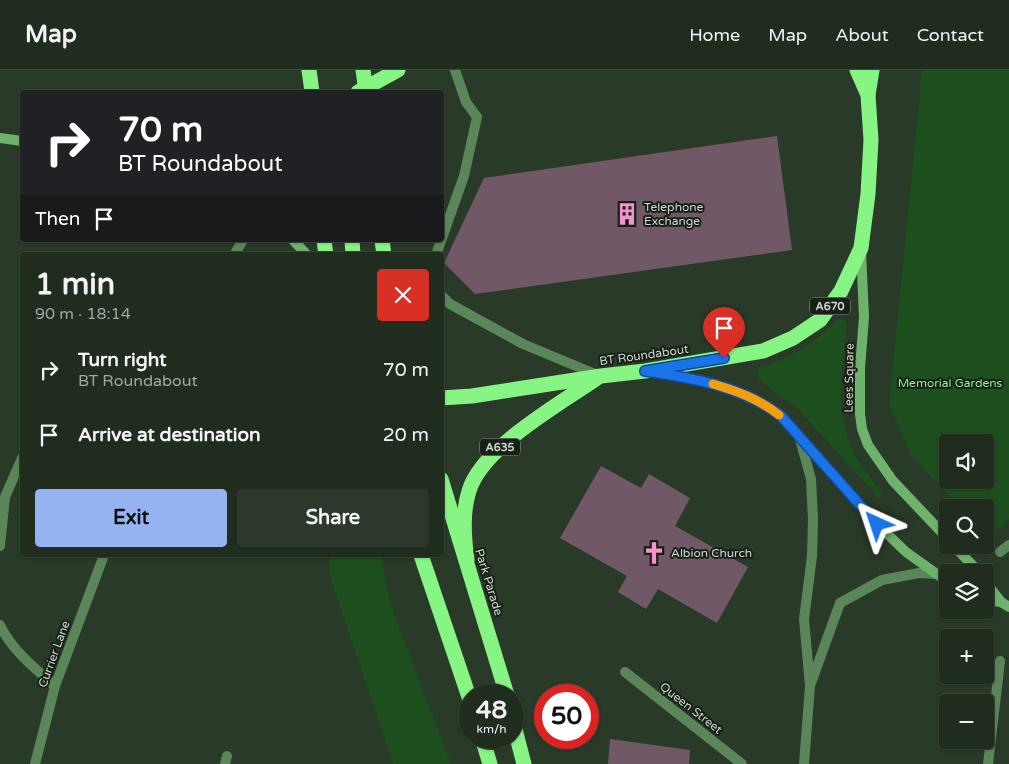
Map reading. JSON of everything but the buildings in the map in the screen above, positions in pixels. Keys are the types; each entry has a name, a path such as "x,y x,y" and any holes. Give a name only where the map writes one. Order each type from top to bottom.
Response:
{"highway":[{"path":"309,70 312,90"},
{"path":"363,70 363,90"},
{"path":"365,90 398,70"},
{"name":"BT Roundabout","path":"444,398 472,396 645,371 763,351 793,338 820,320 842,291 861,248 872,140 868,95 857,70"},
{"name":"A670","path":"868,95 872,70"},
{"name":"A635","path":"467,560 465,506 469,489 487,460 517,433 600,376"},
{"name":"Park Parade","path":"444,488 504,684"},
{"path":"423,557 465,684"},
{"path":"485,749 490,764"},
{"path":"520,749 524,764"}],"main road":[{"path":"0,138 20,141"},
{"path":"295,242 304,252"},
{"name":"Lees Square","path":"861,248 864,317 860,368 860,414 862,429 868,445 893,481 939,530"},
{"path":"645,371 698,380 731,389 767,405 781,416 877,524 906,552 939,576"},
{"path":"962,554 971,564"},
{"path":"994,592 1005,605"}],"street":[{"path":"444,232 464,176 477,117 466,102 455,70"},
{"path":"444,298 450,304 524,344 600,376"},
{"path":"799,436 811,479 813,520 812,556 804,619 810,686 804,764"},
{"path":"0,546 4,497 20,462"},
{"path":"1000,552 1009,545"},
{"name":"Currier Lane","path":"35,764 55,686 103,557"},
{"path":"810,686 840,604 882,580 919,573 936,574"},
{"path":"0,625 4,633 32,666 55,686"},
{"path":"988,764 1000,661"},
{"name":"Queen Street","path":"625,672 742,764"}],"green space":[{"name":"Memorial Gardens","path":"922,70 1009,70 1009,519 994,533 994,499 952,499 943,489 994,489 994,434 939,434 939,485 910,454 889,404"},
{"path":"839,318 847,323 842,370 841,411 847,435 857,459 883,495 879,498 795,406 777,395 758,378 758,368 802,349 820,336"},
{"path":"330,557 381,557 390,603 451,764 393,764 330,576"}],"slow traffic":[{"path":"713,384 750,397 767,405 779,415"}],"place":[{"name":"Telephone Exchange","path":"627,214"},
{"name":"Albion Church","path":"654,553"}],"route":[{"path":"724,358 645,371 698,380 731,389 767,405 781,416 877,524"}]}
